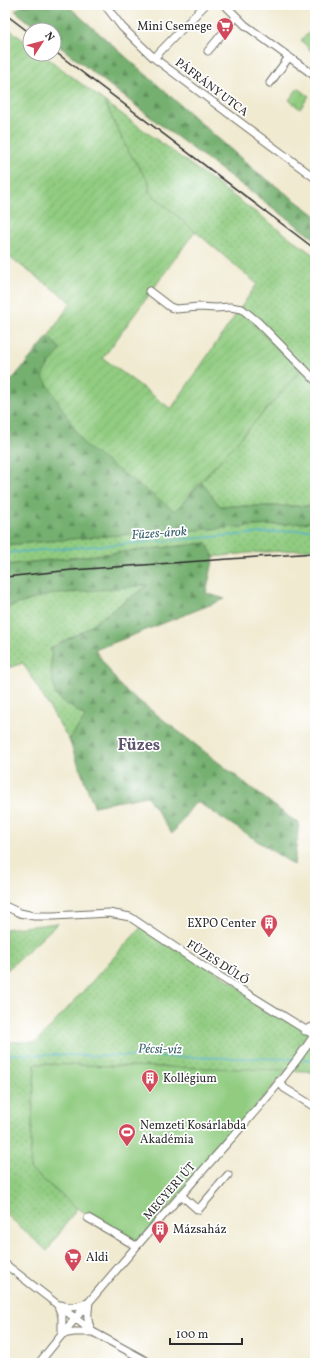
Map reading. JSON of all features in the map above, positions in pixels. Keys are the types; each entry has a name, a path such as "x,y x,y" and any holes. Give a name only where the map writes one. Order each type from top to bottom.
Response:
{"street":[{"name":"PÁFRÁNY UTCA","path":"105,5 122,27 154,58 315,178"},
{"path":"154,58 205,5"},
{"path":"225,5 236,17 315,76"},
{"path":"208,51 236,17"},
{"path":"270,83 289,58"},
{"path":"149,291 170,307 176,309 199,307 240,308 258,322 315,380"},
{"name":"FÜZES DŰLŐ","path":"5,906 20,913 34,916 60,916 109,912 130,917 203,966 305,1030 314,1034"},
{"path":"307,1047 308,1041 305,1030 315,1026"},
{"name":"MEGYERI ÚT","path":"39,1363 136,1246 302,1054 314,1034"},
{"path":"279,1081 284,1088 313,1106"},
{"path":"181,1195 198,1210 228,1175"},
{"path":"88,1218 136,1246"},
{"path":"5,1264 93,1332 150,1363"},
{"path":"55,1303 67,1307 75,1307 90,1302 87,1317 88,1323 93,1332"},
{"path":"55,1303 61,1311 62,1334 74,1332 93,1332"}],"green space":[{"path":"22,5 67,5 253,169 315,215 315,239 158,123 62,48 62,22 29,22 15,11"},
{"path":"5,26 22,39 22,62 53,62 104,101 128,151 149,182 149,192 195,231 103,358 171,409 239,310 300,371 175,511 85,446 42,375 61,349 48,337 71,302 5,254 5,201 7,197 5,195"},
{"path":"315,27 315,47 311,51 301,40"},
{"path":"298,88 309,96 300,109 289,100"},
{"path":"104,101 315,256 315,506 220,506 201,482 300,371 239,310 257,284 149,192 149,182 128,151"},
{"path":"48,337 61,349 175,511 201,482 220,506 315,506 315,522 105,536 5,545 5,388"},
{"path":"315,522 315,549 248,553 214,557 206,543 5,565 5,545 105,536"},
{"path":"206,543 214,557 206,593 225,599 95,650 121,687 289,817 299,823 294,865 196,801 172,834 147,796 94,806 69,740 85,717 56,696 51,673 51,648 83,631 148,585 48,595 5,608 5,565"},
{"path":"149,584 83,631 51,648 56,696 86,717 69,740 23,663 5,669 5,608 48,595"},
{"path":"58,923 5,972 5,929"},
{"path":"143,925 315,1035 315,1074 308,1071 35,1064 30,1169 77,1208 47,1251 5,1213 5,1042 37,1042"},
{"name":"Nemzeti Kosárlabda Akadémia","path":"35,1064 287,1070 138,1243 77,1208 30,1169"}],"waterway":[{"name":"Füzes-árok","path":"5,553 315,529"},
{"name":"Pécsi-víz","path":"5,1054 295,1059"},
{"name":"Pécsi-víz","path":"301,1059 315,1060"}],"railway":[{"path":"5,14 22,27"},
{"path":"62,57 315,249"},
{"path":"5,577 72,570 315,553"}],"place":[{"name":"Mini Csemege","path":"225,41"},
{"name":"EXPO Center","path":"269,938"},
{"name":"Kollégium","path":"150,1093"},
{"name":"Nemzeti Kosárlabda Akadémia","path":"127,1147"},
{"name":"Mázsaház","path":"160,1244"},
{"name":"Aldi","path":"73,1272"}],"district":[{"name":"Füzes","path":"139,744"}]}
